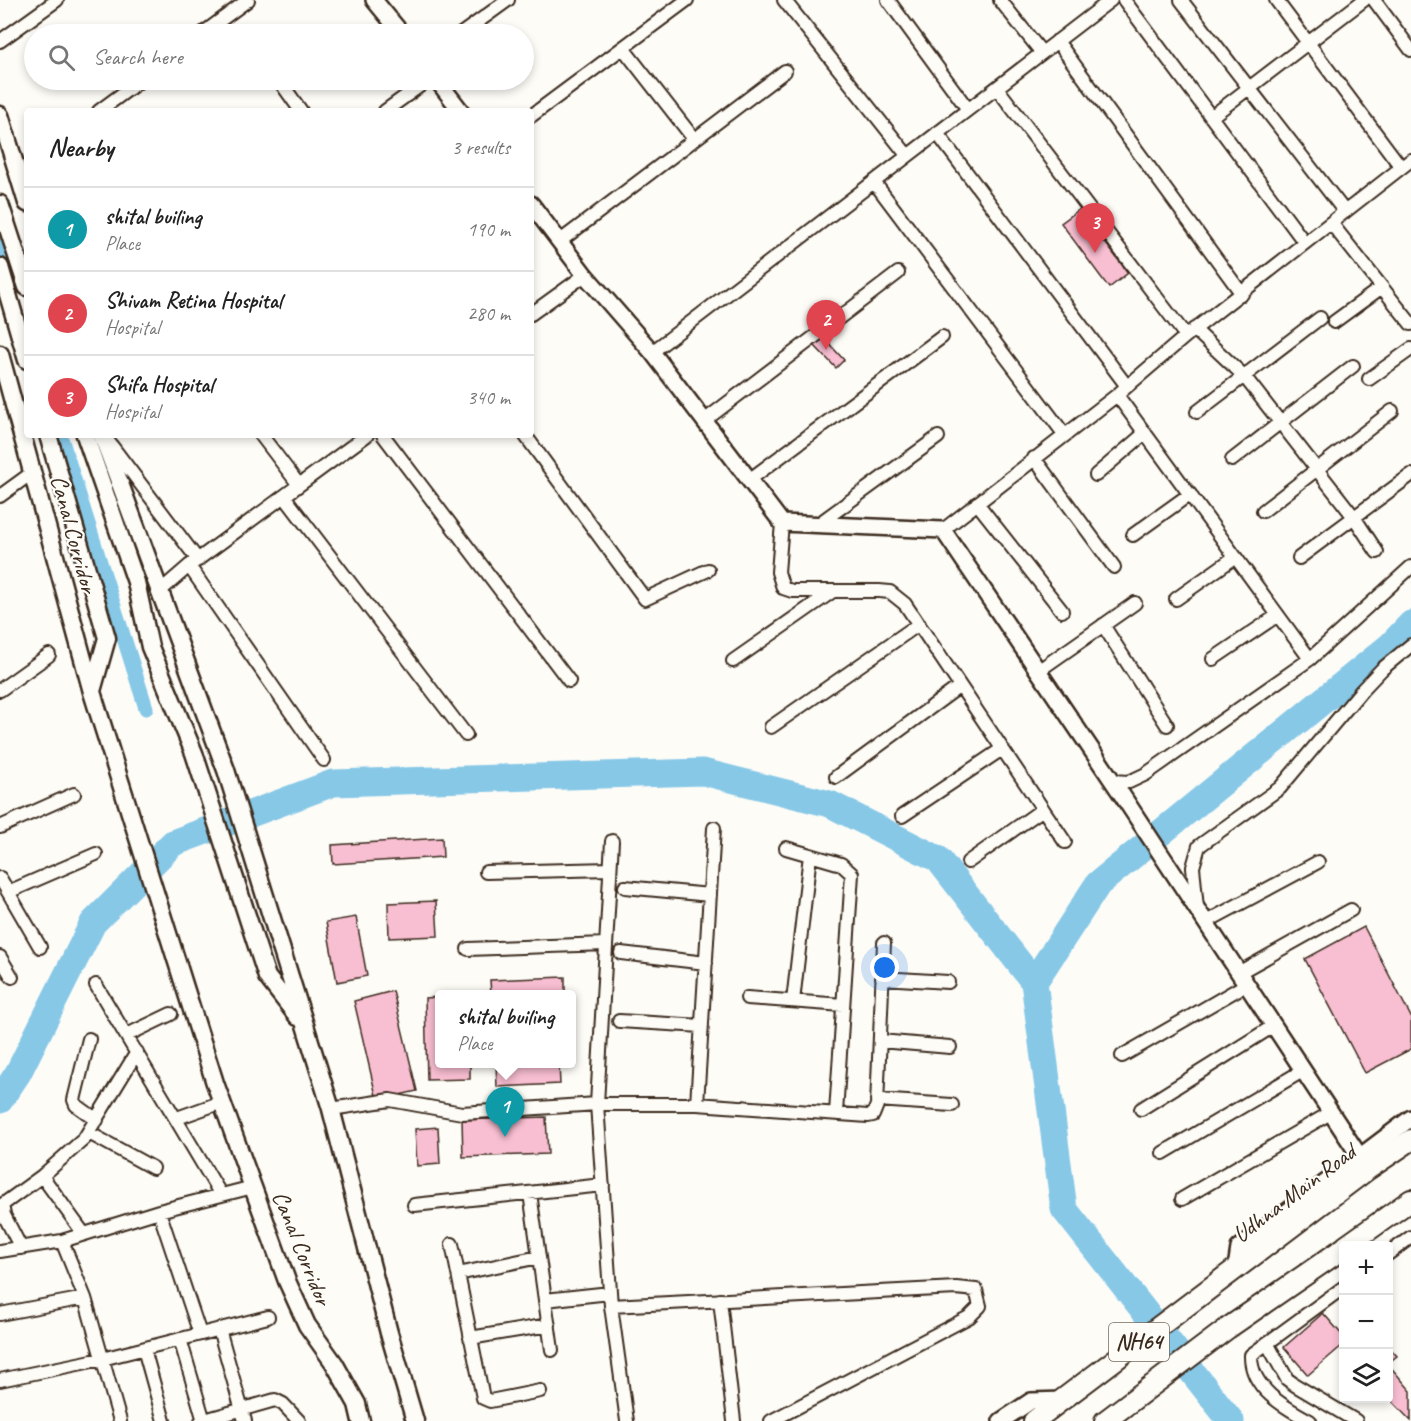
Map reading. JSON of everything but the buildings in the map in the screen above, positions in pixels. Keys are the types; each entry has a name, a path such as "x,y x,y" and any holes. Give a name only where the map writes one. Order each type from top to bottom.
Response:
{"highway":[{"name":"Udhna Main Road","path":"1067,1399 1236,1268 1364,1162 1411,1140"},
{"name":"NH64","path":"1352,1241 1411,1200"},
{"name":"NH64","path":"1105,1421 1228,1328 1339,1250"},
{"name":"NH64","path":"1034,1421 1067,1399"}],"main road":[{"path":"0,115 22,168"},
{"path":"0,204 24,278"},
{"path":"0,267 24,350"},
{"name":"Canal Corridor","path":"0,354 92,692 215,1083 286,1281 307,1325 334,1363 357,1404 360,1421"},
{"path":"49,438 107,638 92,692"},
{"path":"86,438 136,582 150,647 178,711 203,781 267,977 305,1027"},
{"path":"104,438 226,770 331,1109 389,1333 415,1421"},
{"path":"150,647 180,648"}],"street":[{"path":"0,41 57,0"},
{"path":"216,24 248,0"},
{"path":"375,0 394,24"},
{"path":"475,24 508,0"},
{"path":"534,114 687,0"},
{"path":"784,0 907,155"},
{"path":"888,0 967,108"},
{"path":"1000,0 1042,53"},
{"path":"652,352 967,108 997,88 1111,0"},
{"path":"1124,0 1305,243"},
{"path":"1181,0 1345,212"},
{"path":"782,523 943,530 1406,163 1276,0"},
{"path":"1211,117 1364,0"},
{"path":"1374,0 1411,50"},
{"path":"1057,41 1242,294"},
{"path":"623,48 694,139"},
{"path":"559,242 785,70"},
{"path":"997,88 1190,333 1244,376 1354,517 1377,552"},
{"path":"103,108 127,90"},
{"path":"286,90 299,108"},
{"path":"389,108 414,90"},
{"path":"445,90 459,108"},
{"path":"937,133 1122,390 1145,433 1310,659"},
{"path":"874,182 1064,434"},
{"path":"534,208 585,275 652,352 782,523 778,572 780,584 792,591 890,592 905,604 1065,842"},
{"path":"1331,223 1411,324"},
{"path":"704,421 897,273"},
{"path":"534,312 585,275"},
{"path":"1334,321 1382,287"},
{"path":"1197,412 1320,318"},
{"path":"749,480 942,338"},
{"path":"1369,379 1411,349"},
{"path":"1232,460 1353,366"},
{"path":"1263,511 1392,411"},
{"path":"1096,475 1145,433"},
{"path":"817,525 938,437"},
{"path":"105,438 194,563 324,760"},
{"path":"263,438 299,485"},
{"path":"159,592 194,563 363,438"},
{"path":"385,438 569,681"},
{"path":"527,438 645,599 708,570"},
{"path":"1034,458 1114,567"},
{"path":"0,496 33,472"},
{"path":"1299,558 1411,475"},
{"path":"1133,535 1190,494"},
{"path":"284,496 466,735"},
{"path":"977,503 1062,610"},
{"path":"943,530 1117,787 1364,1162 1411,1118"},
{"path":"1176,599 1235,556"},
{"path":"1117,787 1146,774 1310,659 1411,567"},
{"path":"733,661 833,591"},
{"path":"1038,671 1135,603"},
{"path":"1213,659 1278,615"},
{"path":"771,727 919,624"},
{"path":"1103,625 1167,725"},
{"path":"1197,908 1193,867 1198,846 1280,788 1362,690 1382,669 1411,645"},
{"path":"0,690 49,655"},
{"path":"836,777 960,686"},
{"path":"902,816 1002,749"},
{"path":"0,827 74,794"},
{"path":"968,862 1043,809"},
{"path":"697,1104 714,828"},
{"path":"612,841 597,1104 610,1299 627,1421"},
{"path":"786,848 841,864 852,874 836,1113"},
{"path":"8,892 96,854"},
{"path":"794,1001 810,855"},
{"path":"1206,922 1318,862"},
{"path":"486,872 610,869"},
{"path":"0,878 40,947"},
{"path":"625,887 710,895"},
{"path":"1122,1056 1351,910"},
{"path":"331,1109 390,1100 453,1113 597,1104 697,1104 873,1115 877,1100 884,943"},
{"path":"468,949 606,944"},
{"path":"621,953 706,963"},
{"path":"0,957 12,977"},
{"path":"882,978 948,982"},
{"path":"96,985 221,1195"},
{"path":"747,998 843,1005"},
{"path":"127,1035 171,1014"},
{"path":"619,1021 702,1026"},
{"path":"1141,1109 1275,1026"},
{"path":"89,1039 74,1100 80,1109 97,1120"},
{"path":"880,1041 950,1047"},
{"path":"21,1248 4,1215 2,1205 42,1176 89,1133 137,1052"},
{"path":"1163,1153 1304,1070"},
{"path":"877,1100 952,1105"},
{"path":"177,1118 222,1102"},
{"path":"1182,1199 1332,1112"},
{"path":"89,1133 153,1168"},
{"path":"42,1176 84,1234"},
{"path":"414,1205 603,1185"},
{"path":"0,1251 62,1241 159,1211 253,1187"},
{"path":"530,1192 552,1350"},
{"path":"159,1211 200,1334"},
{"path":"1393,1251 1411,1237"},
{"path":"62,1241 85,1298 120,1421"},
{"path":"452,1244 480,1392 486,1401 540,1391"},
{"path":"458,1274 539,1257"},
{"path":"545,1300 720,1300 956,1288 976,1290 981,1306 969,1317 771,1421"},
{"path":"1310,1421 1292,1412 1262,1388 1251,1369 1251,1356 1339,1291"},
{"path":"0,1314 85,1298"},
{"path":"720,1300 735,1421"},
{"path":"0,1380 102,1359 268,1317"},
{"path":"470,1338 549,1324"},
{"path":"219,1329 245,1421"},
{"path":"180,1339 203,1421 276,1400 299,1421"},
{"path":"1267,1343 1287,1379 1295,1386 1356,1421"},
{"path":"144,1348 164,1421"},
{"path":"1001,1421 1031,1401 1067,1399"}],"waterway":[{"path":"0,243 11,280"},
{"path":"61,438 146,708"},
{"path":"1231,1421 1064,1209 1034,982 1098,884 1390,646 1411,624"},
{"path":"0,1100 18,1073 93,923 173,843 333,783 703,772 830,804 938,859 1034,982"}],"place":[{"name":"Shifa Hospital","path":"1095,253"},
{"name":"Shivam Retina Hospital","path":"826,350"},
{"name":"shital builing","path":"505,1137"}]}
